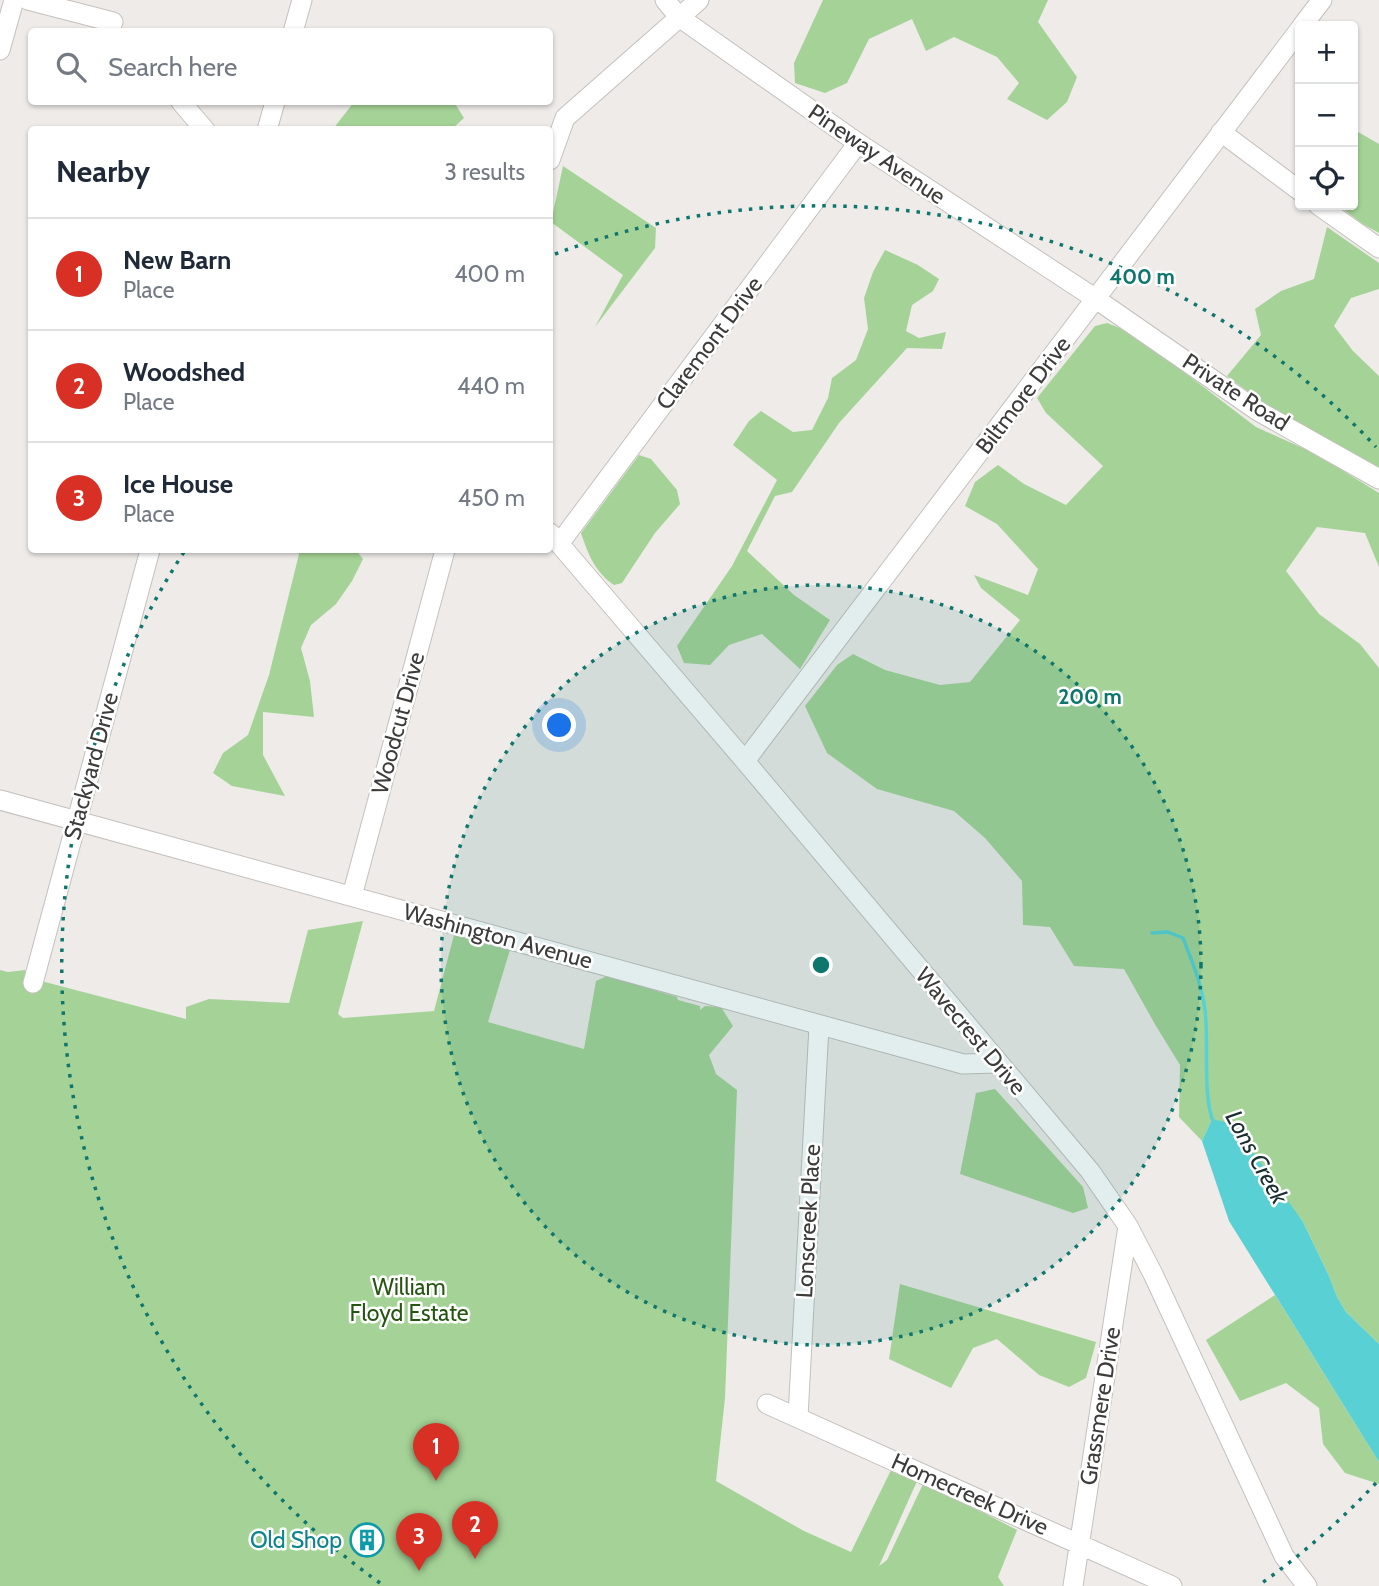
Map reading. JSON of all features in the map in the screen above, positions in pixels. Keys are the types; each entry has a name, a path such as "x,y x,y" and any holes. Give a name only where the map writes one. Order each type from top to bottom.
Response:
{"street":[{"path":"0,50 14,0"},
{"path":"28,0 117,27"},
{"path":"95,0 117,27"},
{"path":"294,28 302,0"},
{"name":"Pineway Avenue","path":"664,0 679,17 859,143 1096,299"},
{"path":"553,152 565,118 699,0"},
{"name":"Biltmore Drive","path":"1306,21 1322,0"},
{"name":"Biltmore Drive","path":"745,761 1295,35"},
{"path":"184,105 202,126"},
{"path":"268,126 274,105"},
{"path":"1221,132 1295,187"},
{"name":"Claremont Drive","path":"554,538 859,143"},
{"path":"1325,210 1379,248"},
{"name":"Private Road","path":"1096,299 1258,411 1379,479"},
{"name":"Wavecrest Drive","path":"554,538 1090,1171 1128,1226 1284,1556 1306,1585"},
{"name":"Stackyard Drive","path":"33,983 149,553"},
{"name":"Woodcut Drive","path":"352,896 444,553"},
{"name":"Washington Avenue","path":"0,800 962,1064 998,1063"},
{"name":"Lonscreek Place","path":"798,1417 819,1026"},
{"name":"Grassmere Drive","path":"1073,1586 1128,1226"},
{"name":"Homecreek Drive","path":"767,1404 1172,1586"}],"green space":[{"path":"823,0 1048,0 1038,22 1077,77 1067,102 1047,120 1007,99 1019,83 997,57 954,37 926,51 912,19 869,39 847,83 825,93 795,83 794,63"},
{"path":"352,105 456,105 464,118 455,126 335,126"},
{"path":"1358,132 1379,144 1379,233 1344,210 1358,210"},
{"path":"563,166 656,228 655,248 595,327 623,275 553,223"},
{"path":"1327,227 1379,263 1379,289 1351,298 1334,326 1353,351 1379,376 1379,474 1265,404 1227,376 1261,335 1255,309 1281,291 1314,279"},
{"path":"885,250 918,265 939,279 933,291 912,305 906,331 919,338 946,332 942,349 907,348 839,423 792,492 775,496 747,551 794,595 830,620 800,669 762,634 729,645 710,665 684,663 677,646 732,566 777,480 733,445 749,421 761,411 793,432 812,430 828,398 832,378 856,360 868,329 864,298 873,272"},
{"path":"1107,323 1125,330 1159,353 1256,427 1316,454 1379,493 1379,567 1365,533 1317,527 1286,571 1319,614 1360,644 1379,668 1379,1344 1346,1312 1303,1222 1212,1119 1202,1141 1179,1117 1180,1065 1124,969 1074,966 1050,927 1023,925 1022,881 985,838 954,811 877,789 827,753 805,706 837,665 853,654 885,670 940,685 970,682 1020,620 981,588 974,575 1028,595 1038,569 997,524 965,506 975,482 998,465 1024,484 1066,505 1103,466 1046,413 1037,398 1095,326"},
{"path":"639,455 651,459 677,490 680,504 655,533 622,583 614,585 593,562 581,533"},
{"path":"299,553 358,553 363,559 352,581 336,604 311,625 301,648 310,681 314,717 263,712 263,755 285,796 232,786 213,773 223,753 248,735 269,675"},
{"name":"William Floyd Estate","path":"363,921 338,1014 343,1018 434,1011 454,935 510,950 488,1022 584,1049 596,981 607,976 677,997 678,1000 700,1006 700,1010 705,1006 721,1007 733,1026 709,1055 716,1074 737,1090 725,1398 716,1481 804,1531 851,1552 892,1468 918,1479 879,1566 887,1560 924,1482 1017,1530 998,1577 1004,1586 0,1586 0,970 25,970 26,977 186,1019 186,1007 209,999 289,1003 308,930"},
{"path":"995,1089 1083,1187 1088,1208 1073,1213 960,1174 976,1093"},
{"path":"900,1284 1096,1342 1086,1378 1069,1387 1039,1375 997,1339 973,1348 951,1388 889,1359"},
{"path":"1275,1295 1379,1462 1379,1484 1345,1473 1323,1444 1319,1408 1286,1383 1240,1401 1206,1340"}],"water":[{"path":"1212,1119 1233,1124 1303,1222 1346,1312 1379,1344 1379,1462 1229,1221 1202,1141"}],"waterway":[{"name":"Lons Creek","path":"1152,933 1168,932 1183,938 1202,991 1206,1022 1208,1099 1214,1123"}],"place":[{"name":"New Barn","path":"436,1481"},
{"name":"Old Shop","path":"367,1540"},
{"name":"Woodshed","path":"475,1559"},
{"name":"Ice House","path":"419,1571"}]}
